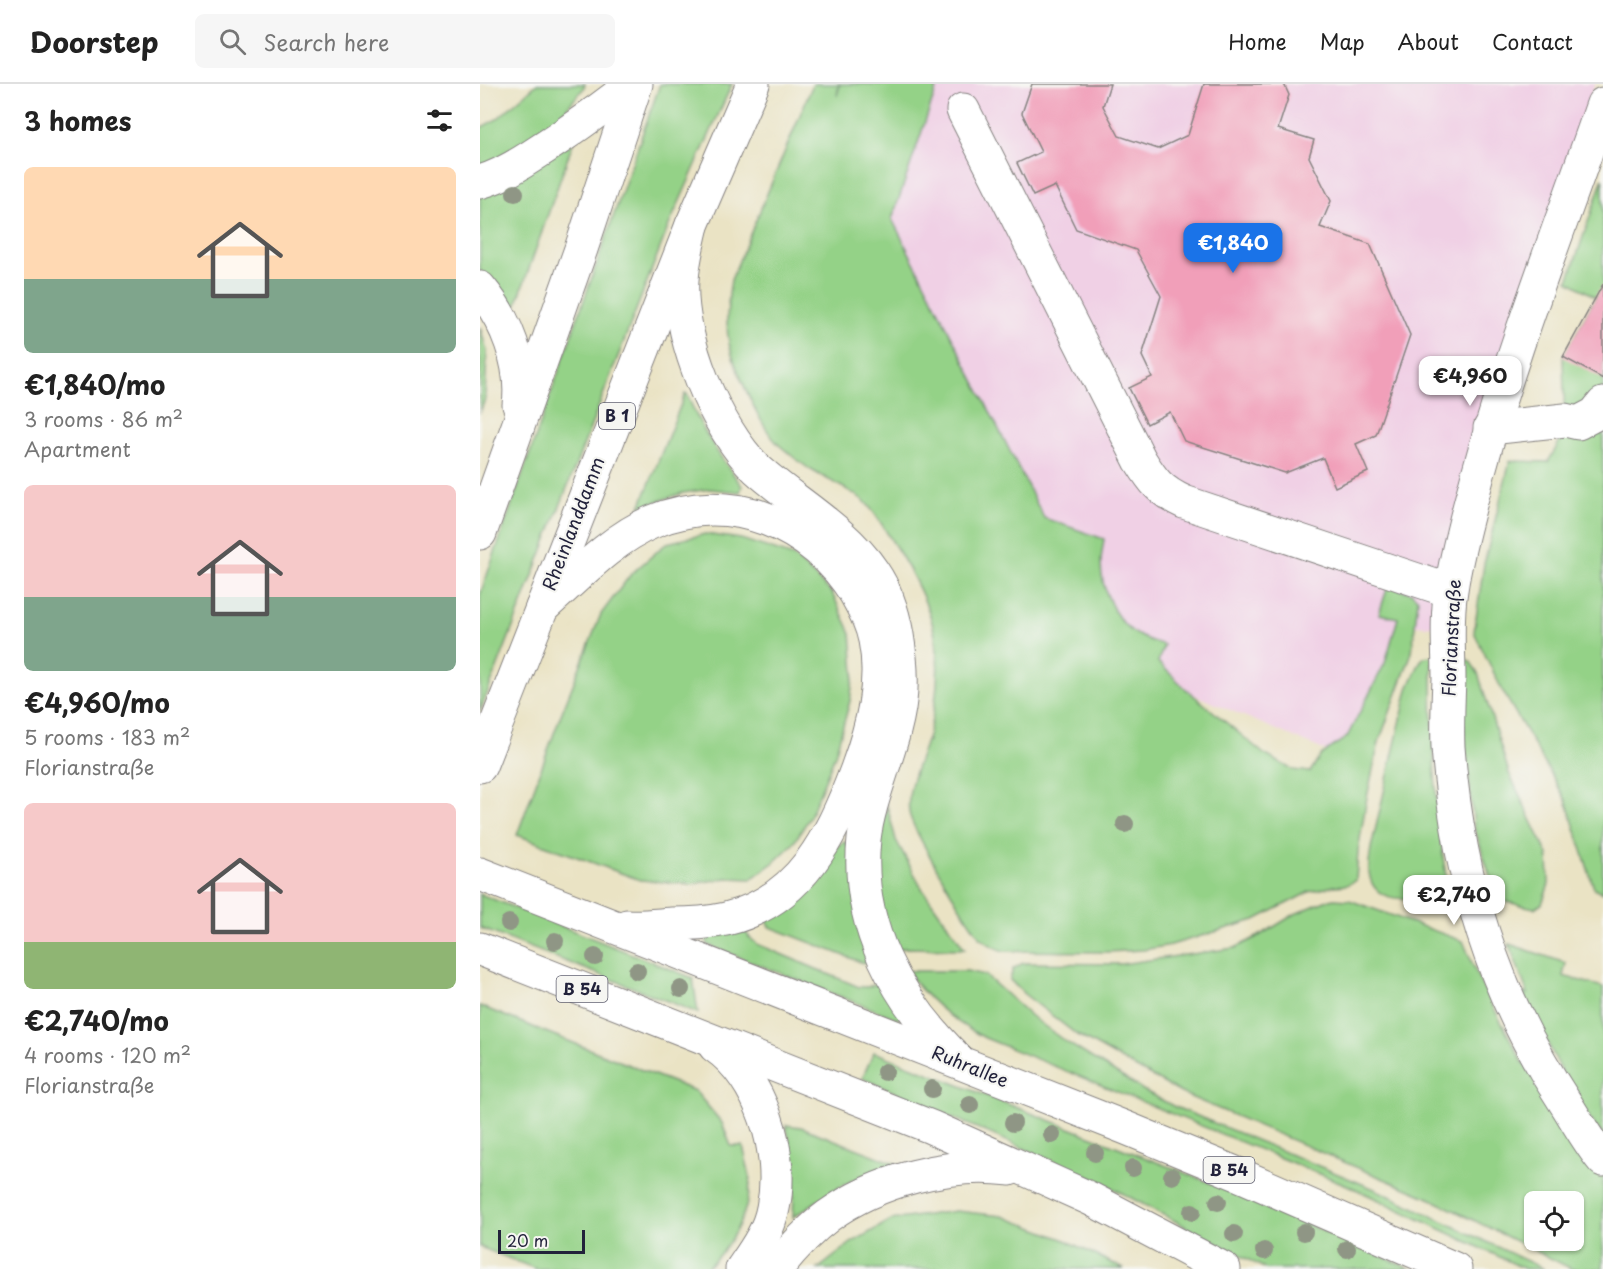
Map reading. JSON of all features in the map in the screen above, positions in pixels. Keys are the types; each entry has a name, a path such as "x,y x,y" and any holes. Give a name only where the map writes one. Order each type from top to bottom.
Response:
{"main road":[{"path":"480,182 513,168 548,146 635,84"},
{"path":"480,533 595,207 635,84"},
{"name":"Rheinlanddamm","path":"480,766 692,225 753,84"},
{"name":"Florianstraße","path":"1603,104 1510,366 1491,428 1450,591 1448,743 1452,793 1461,845 1484,941 1519,1023 1551,1082 1603,1160"},
{"path":"963,111 1140,460 1154,483 1168,495 1184,502 1450,591"},
{"path":"692,225 682,281 683,307 698,366 720,421 745,457 757,469 849,542 873,572 893,611 901,657 901,691 864,839 864,883 873,928 886,966 921,1018 956,1057 970,1067"},
{"path":"480,288 497,313 517,359 521,390 518,418 511,446"},
{"path":"1491,428 1565,420 1578,423 1595,414 1603,404"},
{"path":"542,608 608,549 636,530 670,515 715,508 753,514 771,521 786,527 818,549 845,576 865,610 875,638 879,672 874,713 864,751 843,809 824,846 798,879 751,911 727,919 704,923 632,927 608,925"},
{"name":"Ruhrallee","path":"480,874 1240,1175 1455,1269"},
{"name":"B 54","path":"480,949 693,1031 931,1127 1102,1204 1224,1269"},
{"path":"693,1031 719,1049 752,1085 766,1119 772,1147 776,1175 773,1208 761,1241 742,1269"},
{"path":"776,1269 793,1247 828,1216 858,1198 888,1185 953,1168 1006,1168 1036,1174"}],"shaded area":[{"path":"938,84 1595,84 1474,438 1438,627 1416,625 1361,766 1141,672 1044,518 892,219"}],"green space":[{"path":"537,84 585,84 555,122 519,150 480,169 480,128 497,119"},
{"path":"660,84 732,84 669,225 480,712 480,595"},
{"path":"813,84 839,84 837,96 840,84 938,84 892,219 1044,518 1104,539 1102,573 1107,594 1116,614 1138,635 1164,645 1158,662 1185,688 1264,754 1293,770 1310,772 1321,755 1347,737 1385,663 1398,618 1379,614 1388,586 1412,593 1418,599 1412,652 1379,742 1358,851 1356,880 1347,885 1309,892 1255,920 1171,945 1143,950 1003,951 985,942 976,932 930,856 909,812 909,794 926,741 929,741 927,740 937,688 937,649 924,599 905,562 879,519 867,504 850,491 808,468 782,448 772,437 749,397 729,343 727,320 731,280"},
{"path":"573,143 510,323 496,291 480,270 480,195"},
{"path":"1603,178 1603,893 1594,888 1566,800 1502,690 1474,632 1484,564 1510,461 1548,462 1565,432 1563,357 1596,297 1568,281"},
{"path":"480,327 487,351 485,399 480,413"},
{"path":"685,394 711,442 742,486 740,492 710,489 683,493 640,507"},
{"path":"705,534 741,539 793,556 832,593 851,633 854,673 850,701 835,755 810,817 793,844 751,879 727,878 690,884 640,880 517,835 601,614 631,574 667,543"},
{"path":"1432,656 1435,773 1448,888 1414,898 1390,897 1380,892 1373,884 1369,872 1371,848 1408,689 1420,662 1424,657"},
{"path":"1462,658 1470,661 1478,673 1509,773 1548,855 1549,884 1542,904 1534,908 1498,900 1474,827 1462,712"},
{"path":"887,806 896,840 923,890 965,949 903,948 895,951 884,922 876,847"},
{"path":"845,842 849,846 873,960 863,963 770,927 765,917 840,844"},
{"path":"480,894 693,978 698,1013 480,928"},
{"path":"1349,900 1463,941 1481,984 1522,1061 1603,1175 1603,1269 1572,1269 1536,1251 1584,1251 1584,1191 1524,1191 1524,1245 1429,1198 1181,1093 1076,1034 1024,994 1010,980 1013,969 1023,963 1121,964 1235,948 1295,914 1325,901"},
{"path":"742,926 757,944 859,987 868,987 884,980 903,1016 898,1019 708,945 706,937"},
{"path":"1509,944 1566,963 1563,976 1603,987 1603,1136 1578,1103 1522,993 1528,994"},
{"path":"907,971 967,971 985,975 1031,1016 1063,1040 1173,1106 1377,1190 1544,1269 1525,1269 1347,1185 985,1038 962,1025 942,1009"},
{"path":"480,1006 695,1091 722,1123 731,1146 743,1146 750,1183 746,1207 729,1242 705,1269 536,1269 480,1247"},
{"path":"874,1052 1221,1187 1411,1269 1266,1269 1101,1182 862,1078"},
{"path":"786,1125 801,1127 897,1164 859,1177 793,1217 795,1169"},
{"path":"956,1211 1002,1216 1063,1239 1124,1269 818,1269 851,1243 891,1220"}],"building":[{"path":"1032,84 1110,84 1103,106 1119,136 1158,149 1188,135 1204,84 1284,84 1289,95 1278,129 1314,140 1309,157 1331,201 1320,227 1370,244 1410,335 1376,435 1356,444 1368,472 1335,487 1323,458 1285,473 1184,441 1170,412 1147,424 1129,388 1152,377 1142,356 1161,296 1136,250 1076,229 1055,186 1033,196 1017,163 1041,152 1022,113"},
{"path":"1603,284 1603,379 1563,357"}]}
